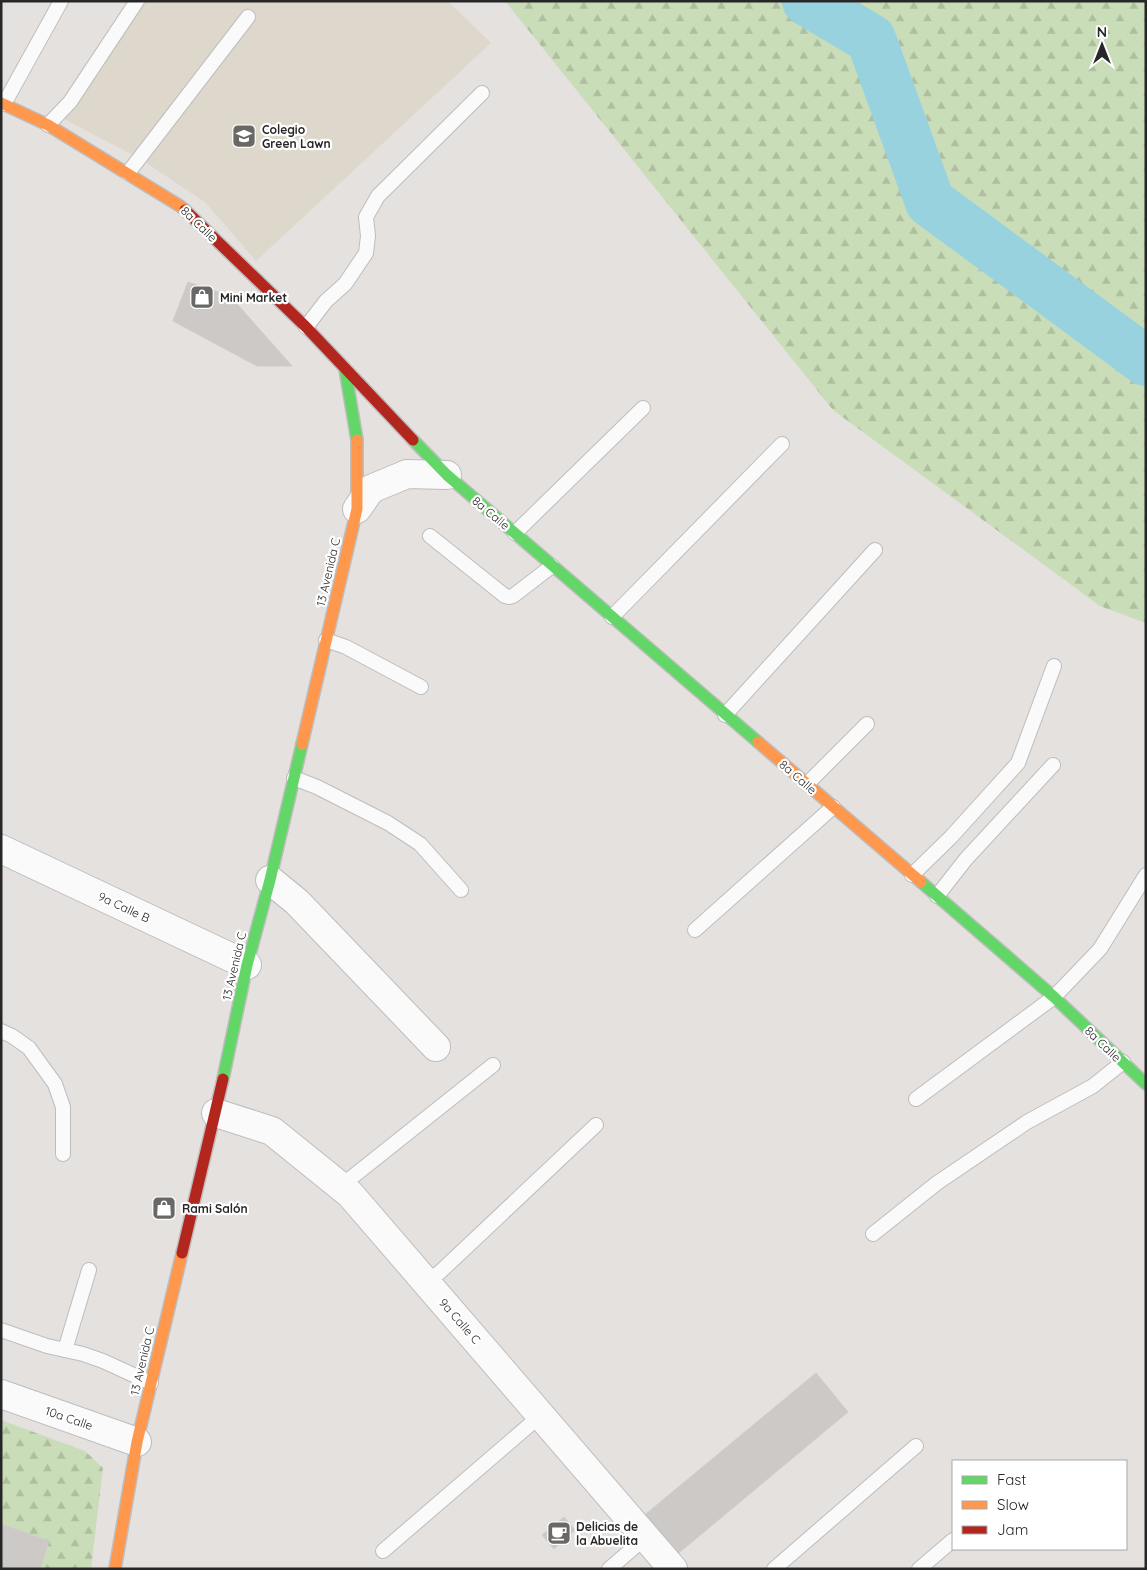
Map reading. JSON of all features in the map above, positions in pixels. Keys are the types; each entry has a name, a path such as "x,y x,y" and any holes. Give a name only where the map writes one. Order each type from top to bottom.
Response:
{"street":[{"name":"8a Calle","path":"3,103 48,125 180,206 306,327 447,475 1054,997 1146,1084"},
{"name":"13 Avenida C","path":"115,1569 137,1442 216,1113 247,965 270,880 357,509 358,442 345,370"},
{"path":"357,509 372,489 407,474 447,475"},
{"name":"9a Calle B","path":"1,849 247,965"},
{"path":"270,880 297,902 436,1047"},
{"name":"9a Calle C","path":"216,1113 272,1131 350,1194 673,1569"},
{"name":"10a Calle","path":"1,1394 137,1442"}],"lane":[{"path":"3,103 61,1"},
{"path":"48,125 70,102 137,1"},
{"path":"128,173 248,17"},
{"path":"306,327 326,302 345,284 366,253 368,236 366,217 378,196 482,93"},
{"path":"515,533 643,408"},
{"path":"612,617 782,444"},
{"path":"430,536 505,596 509,597 513,596 552,566"},
{"path":"726,714 874,550"},
{"path":"326,640 346,646 420,687"},
{"path":"912,875 951,837 1018,763 1054,666"},
{"path":"806,784 867,724"},
{"path":"937,896 966,859 1053,765"},
{"path":"294,778 317,787 388,823 420,844 461,890"},
{"path":"695,930 833,807"},
{"path":"916,1099 1054,997 1100,948 1146,875"},
{"path":"1,1031 29,1048 55,1084 63,1107 63,1154"},
{"path":"873,1234 937,1183 1027,1122 1092,1086 1123,1062"},
{"path":"341,1186 493,1065"},
{"path":"427,1282 440,1272 596,1125"},
{"path":"65,1350 89,1270"},
{"path":"1,1330 47,1346 103,1361 151,1383"},
{"path":"383,1551 541,1415"},
{"path":"774,1569 916,1446"},
{"path":"610,1569 646,1537"},
{"path":"919,1569 952,1541"}],"shaded area":[{"name":"Colegio Green Lawn","path":"135,1 448,1 491,43 256,261 206,203 139,158 56,115"}],"green space":[{"path":"505,1 1146,1 1146,623 1100,606 833,410"},
{"path":"1,1420 85,1451 103,1468 91,1569 1,1569"}],"building":[{"path":"188,282 230,296 292,366 257,366 173,321"},
{"name":"Rami Salón","path":"159,1198 173,1201 170,1217 156,1214"},
{"path":"816,1373 848,1412 674,1557 641,1518"},
{"name":"Delicias de la Abuelita","path":"564,1517 575,1530 554,1549 542,1535"},
{"path":"1,1524 49,1541 40,1569 1,1569"}],"waterway":[{"path":"807,1 871,39 930,202 1146,361"}],"traffic: fast":[{"path":"345,369 357,440"},
{"path":"413,440 447,475 758,742"},
{"path":"223,1079 247,965 270,880 302,744"},
{"path":"921,882 1054,997 1146,1084"}],"traffic: slow":[{"path":"1,103 48,125 185,210"},
{"path":"302,744 357,509 357,440"},
{"path":"758,742 921,882"},
{"path":"115,1569 137,1442 182,1253"}],"traffic: jam":[{"path":"185,210 306,327 413,440"},
{"path":"182,1253 223,1079"}],"place":[{"name":"Colegio Green Lawn","path":"244,136"},
{"name":"Mini Market","path":"202,297"},
{"name":"Rami Salón","path":"164,1208"},
{"name":"Delicias de la Abuelita","path":"559,1533"}]}
